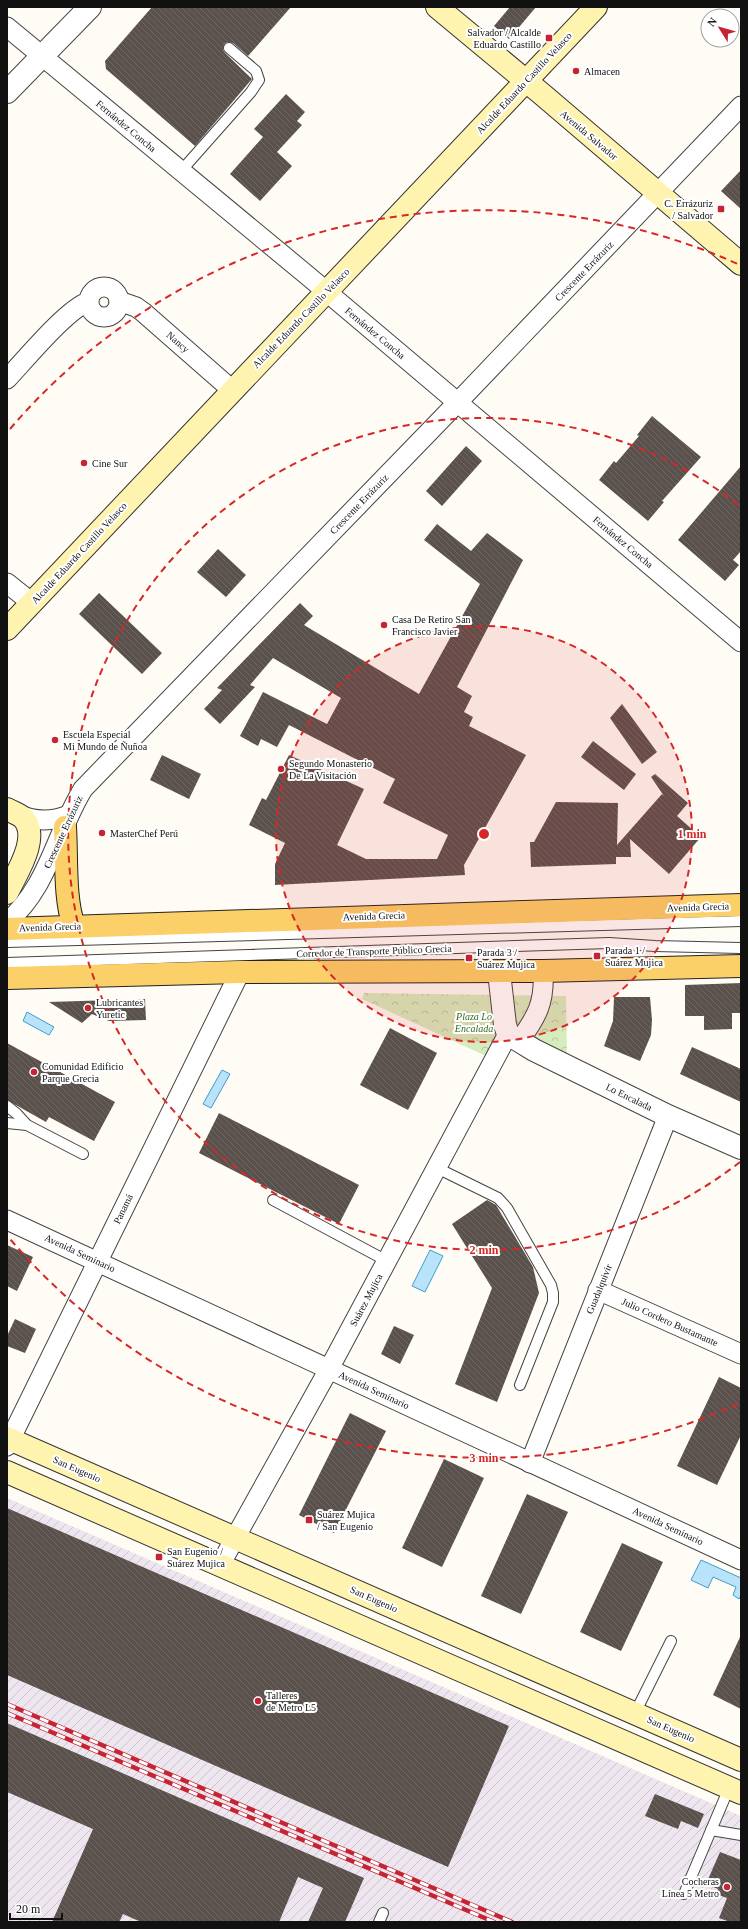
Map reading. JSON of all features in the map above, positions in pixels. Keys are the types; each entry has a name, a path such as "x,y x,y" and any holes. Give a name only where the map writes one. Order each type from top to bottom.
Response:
{"main road":[{"name":"Avenida Salvador","path":"436,7 526,81 741,264"},
{"name":"Alcalde Eduardo Castillo Velasco","path":"7,629 596,7"},
{"path":"7,892 26,855 29,845 29,830 23,819 12,812"},
{"path":"67,821 69,902 74,926"},
{"name":"Avenida Grecia","path":"7,929 741,905"},
{"path":"7,978 240,972 499,972 741,966"},
{"name":"San Eugenio","path":"8,1441 235,1538 741,1760"},
{"path":"7,1472 735,1791"},
{"path":"397,1643 409,1614"},
{"path":"658,1757 672,1730"}],"street":[{"path":"7,92 90,7"},
{"name":"Fernández Concha","path":"7,27 326,292 741,642"},
{"name":"Crescente Errázuriz","path":"7,922 18,911 37,885 54,854 67,821 83,790 458,403 741,106"},
{"name":"Nancy","path":"7,379 68,314 80,304 88,302 92,312 101,317 107,317 116,311 119,301 136,307 143,312 232,390"},
{"path":"7,583 32,603"},
{"path":"12,812 26,818 67,821"},
{"path":"499,972 504,1025 514,1037 537,1015 542,1002 543,971"},
{"name":"Panamá","path":"8,1441 240,972"},
{"name":"Lo Encalada","path":"514,1037 668,1116 741,1148"},
{"name":"Suárez Mujica","path":"220,1565 329,1369 437,1168 514,1037"},
{"name":"Guadalquivir","path":"530,1463 668,1116"},
{"name":"Avenida Seminario","path":"7,1220 741,1560"},
{"name":"Julio Cordero Bustamante","path":"598,1290 741,1354"}],"lane":[{"path":"181,171 251,92 259,80 256,71 229,48"},
{"name":"Corredor de Transporte Público Grecia","path":"7,942 741,921"},
{"name":"Corredor de Transporte Público Grecia","path":"7,963 608,943 655,946 741,948"},
{"path":"7,1106 18,1114 27,1125"},
{"path":"7,1123 27,1125 83,1154"},
{"path":"437,1168 498,1198 507,1208 551,1285 553,1302 520,1385"},
{"path":"273,1200 387,1261"},
{"path":"635,1713 671,1640"},
{"path":"684,1894 711,1830 735,1791"},
{"path":"711,1830 741,1834"}],"shaded area":[{"path":"7,1498 741,1816 741,1922 7,1922"}],"green space":[{"name":"Plaza Lo Encalada","path":"364,993 566,996 567,1057 502,1025 486,1056 362,999"}],"water":[{"path":"27,1012 54,1027 49,1035 23,1021"},
{"path":"222,1070 230,1074 211,1108 203,1104"},
{"path":"430,1250 443,1256 425,1292 412,1286"},
{"path":"701,1560 741,1578 741,1595 739,1599 733,1595 736,1587 713,1577 708,1588 691,1580"}],"building":[{"path":"152,7 291,7 248,56 233,43 227,42 224,44 223,50 225,53 252,79 195,146 106,69 105,61"},
{"path":"510,7 536,7 509,39 494,26"},
{"path":"286,94 305,112 297,121 302,125 277,152 292,166 260,201 230,174 263,137 254,129"},
{"path":"741,170 741,209 721,191"},
{"path":"652,416 701,457 662,501 664,502 648,521 599,480 614,461 616,463 639,436 637,435"},
{"path":"466,446 482,461 442,506 426,491"},
{"path":"741,466 741,551 733,560 739,565 725,581 678,540"},
{"path":"437,524 471,551 487,533 523,560 457,687 472,696 464,712 473,717 469,726 526,755 464,865 465,875 275,885 275,864 285,843 249,825 262,798 266,800 289,755 364,789 337,845 366,859 437,859 448,835 383,803 395,779 289,725 277,747 261,739 258,746 240,736 263,692 327,724 341,698 273,658 250,685 255,687 220,724 204,709 222,690 217,688 300,603 313,616 304,625 419,694 480,584 424,540"},
{"path":"218,549 246,575 226,597 197,572"},
{"path":"99,593 162,653 142,674 79,614"},
{"path":"622,704 657,752 642,764 610,718"},
{"path":"593,741 636,774 624,790 581,757"},
{"path":"162,755 201,774 189,799 150,780"},
{"path":"655,774 688,803 677,816 701,837 669,874 630,839 631,857 616,857 616,864 531,867 530,842 534,842 556,802 618,803 617,845 662,794 664,796 651,777"},
{"path":"741,983 741,1013 732,1013 732,1029 704,1030 704,1016 685,1016 685,985"},
{"path":"614,997 650,997 652,1020 651,1035 640,1061 604,1046 613,1021"},
{"name":"Lubricantes Yuretic","path":"145,999 146,1020 109,1021 92,1014 82,1023 49,1002"},
{"path":"390,1028 437,1053 408,1110 360,1085"},
{"name":"Comunidad Edificio Parque Grecia","path":"7,1043 115,1102 94,1141 49,1117 46,1122 7,1100"},
{"path":"692,1047 741,1069 741,1102 680,1074"},
{"path":"219,1113 359,1185 339,1224 199,1153"},
{"path":"487,1200 496,1205 533,1267 539,1293 497,1402 455,1384 492,1288 452,1224"},
{"path":"7,1245 33,1257 17,1291 7,1286"},
{"path":"15,1319 36,1329 25,1353 7,1346 7,1336"},
{"path":"394,1326 414,1335 400,1364 381,1354"},
{"path":"719,1377 741,1388 741,1435 717,1485 677,1466"},
{"path":"350,1413 386,1431 334,1533 299,1515"},
{"path":"444,1459 484,1478 442,1567 402,1548"},
{"path":"527,1494 568,1512 521,1614 481,1596"},
{"name":"Talleres de Metro L5","path":"7,1508 509,1726 448,1867 7,1675"},
{"path":"622,1543 663,1562 621,1651 580,1632"},
{"path":"741,1635 741,1709 713,1695"},
{"path":"7,1723 364,1878 345,1922 308,1922 323,1888 298,1877 279,1922 141,1922 123,1914 119,1922 52,1922 93,1829 7,1792"},
{"path":"655,1794 704,1814 698,1828 681,1821 678,1829 645,1816"},
{"name":"Cocheras Línea 5 Metro","path":"720,1852 741,1860 741,1922 730,1922 719,1918 727,1898 716,1894 718,1889 706,1884"}],"railway":[{"path":"7,1704 512,1922"},
{"path":"7,1713 494,1922"}],"place":[{"name":"Salvador / Alcalde Eduardo Castillo","path":"549,38"},
{"name":"Almacen","path":"576,71"},
{"name":"C. Errázuriz / Salvador","path":"721,209"},
{"name":"Cine Sur","path":"84,463"},
{"name":"Casa De Retiro San Francisco Javier","path":"384,625"},
{"name":"Escuela Especial Mi Mundo de Ñuñoa","path":"55,740"},
{"name":"Segundo Monasterio De La Visitación","path":"281,769"},
{"name":"MasterChef Perú","path":"102,833"},
{"name":"Parada 1 / Suárez Mujica","path":"597,956"},
{"name":"Parada 3 / Suárez Mujica","path":"469,958"},
{"name":"Lubricantes Yuretic","path":"88,1008"},
{"name":"Comunidad Edificio Parque Grecia","path":"34,1072"},
{"name":"Suárez Mujica / San Eugenio","path":"309,1520"},
{"name":"San Eugenio / Suárez Mujica","path":"159,1557"},
{"name":"Talleres de Metro L5","path":"258,1701"},
{"name":"Cocheras Línea 5 Metro","path":"727,1887"}]}
